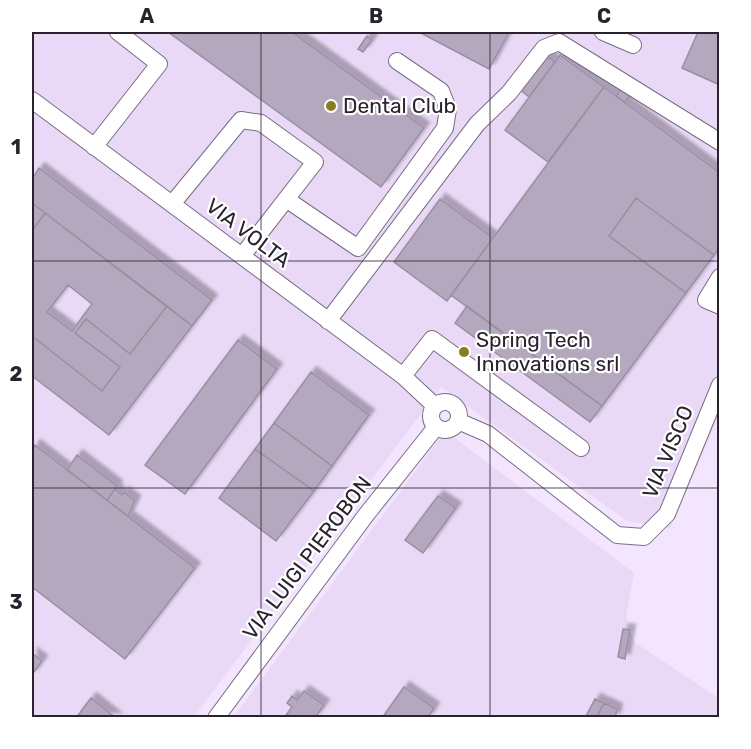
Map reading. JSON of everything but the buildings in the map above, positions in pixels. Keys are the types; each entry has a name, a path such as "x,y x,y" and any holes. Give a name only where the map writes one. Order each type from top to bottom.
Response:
{"street":[{"path":"94,147 159,64 118,32"},
{"path":"603,32 633,45"},
{"path":"328,321 477,124 509,93 544,48 559,42 720,142"},
{"path":"286,199 358,248 445,128 448,109 441,91 397,62"},
{"name":"VIA VOLTA","path":"32,100 403,376 435,406 445,402 454,406 458,421 488,434 617,535"},
{"path":"172,204 241,120 261,123 315,162 242,256"},
{"path":"720,277 706,300 720,306"},
{"path":"403,376 432,339 581,448"},
{"name":"VIA VISCO","path":"617,535 644,537 667,514 720,385"},
{"path":"435,406 431,416 436,427 448,429 458,421"},
{"name":"VIA LUIGI PIEROBON","path":"216,717 366,515 436,427"}],"shaded area":[{"path":"32,32 719,32 719,416 670,528 627,521 441,387 194,717 32,717"},
{"path":"445,431 634,573 626,617 634,642 720,699 719,718 233,718"}],"place":[{"name":"Dental Club","path":"331,106"},
{"name":"Spring Tech Innovations srl","path":"464,352"}]}
